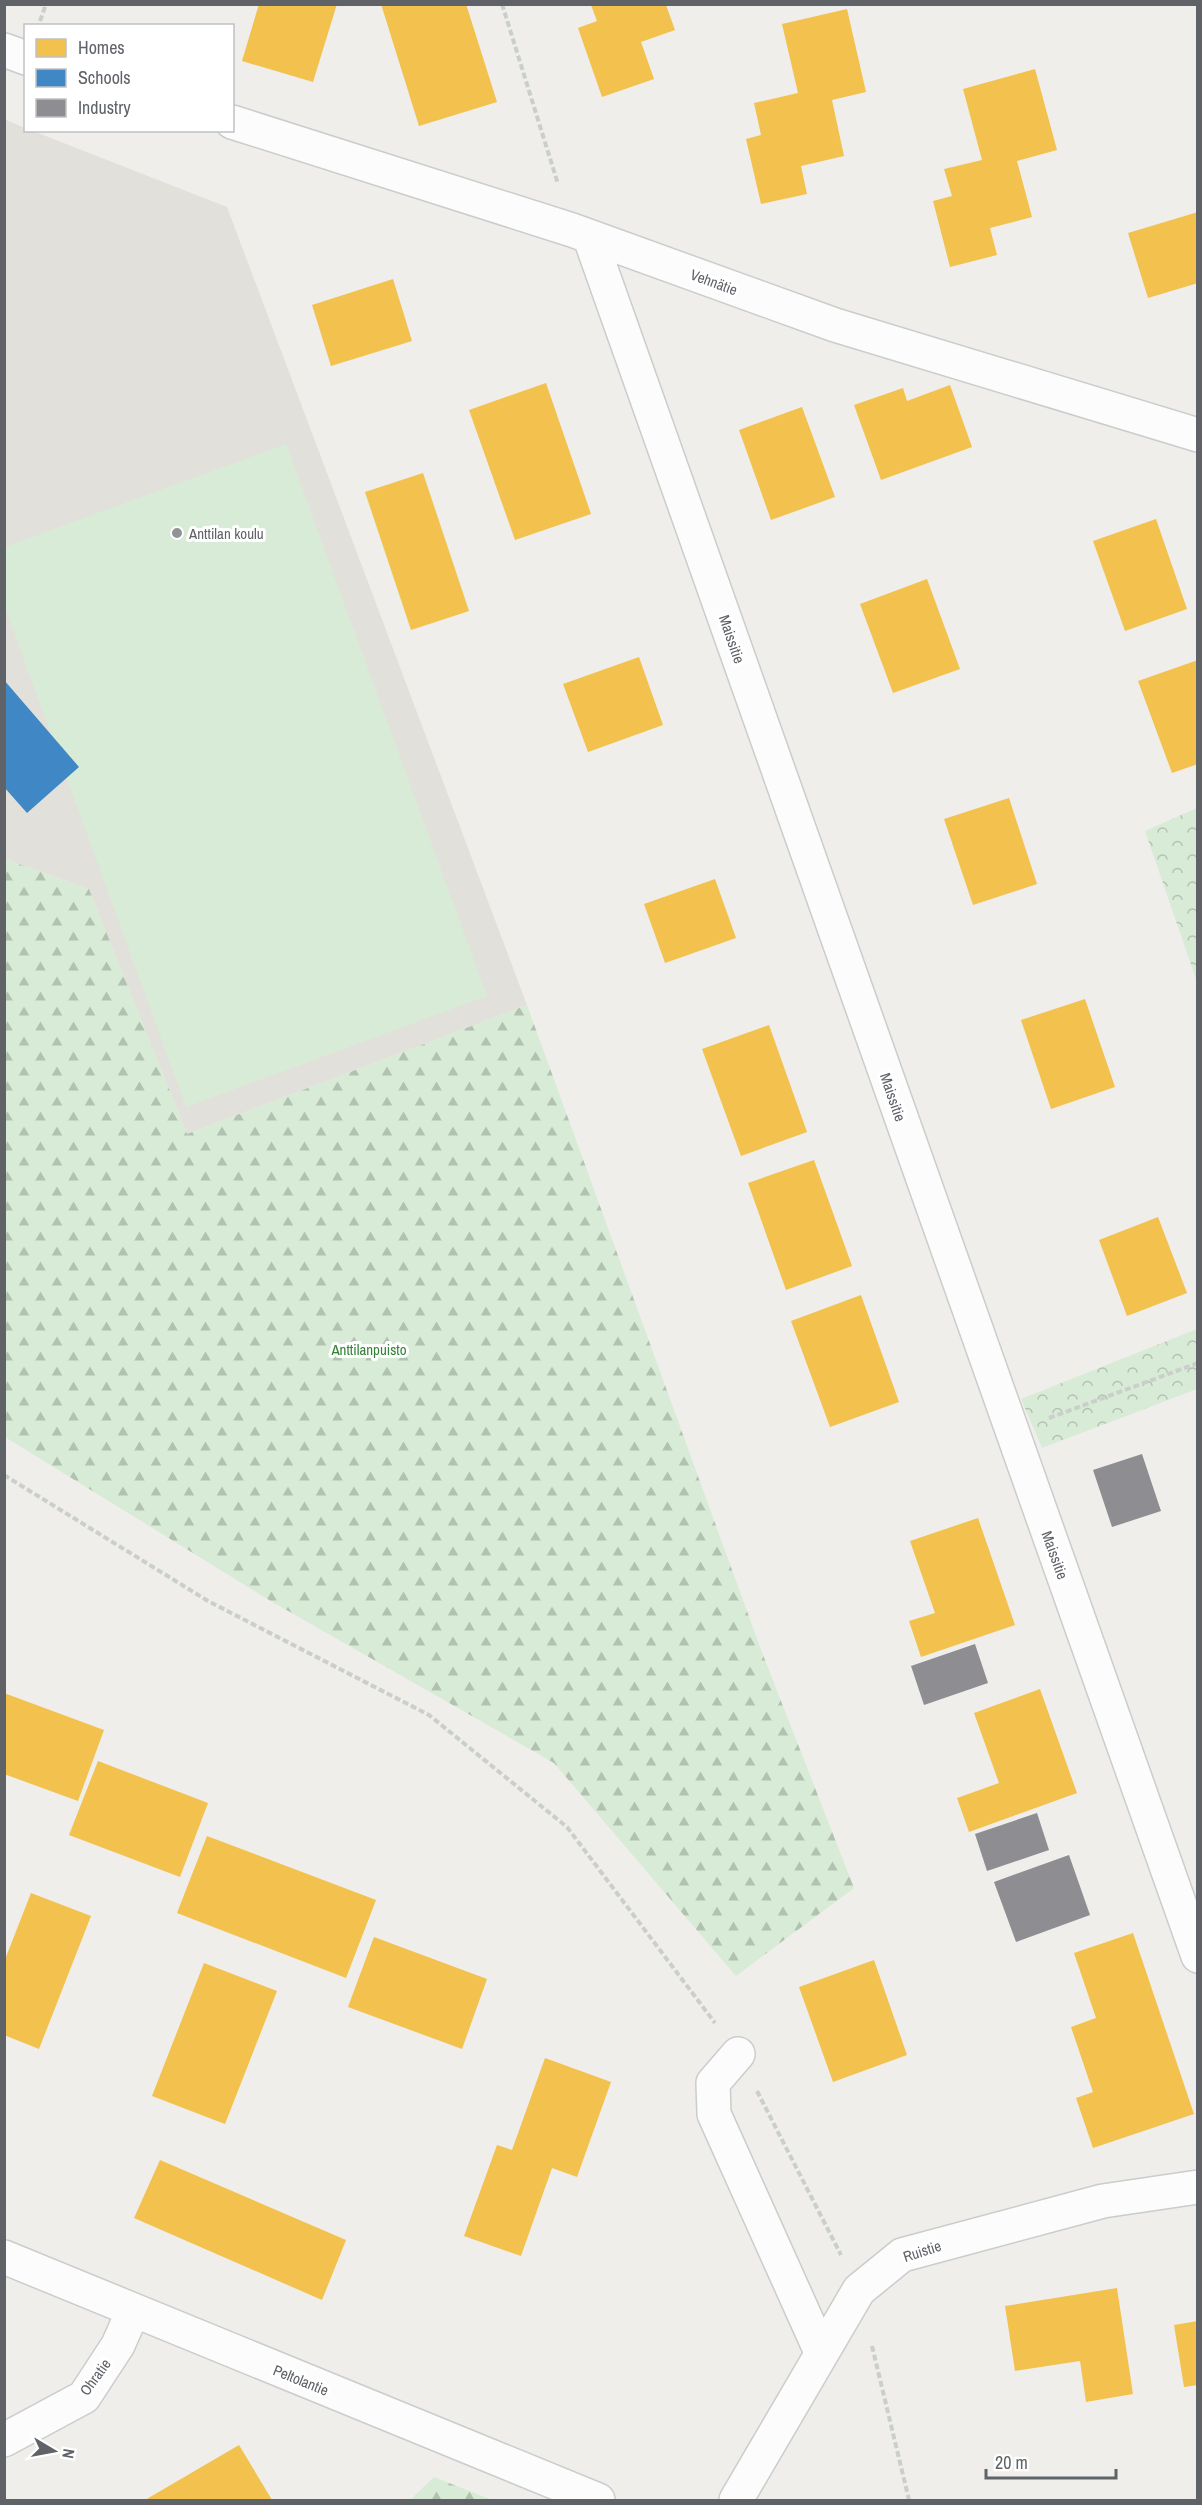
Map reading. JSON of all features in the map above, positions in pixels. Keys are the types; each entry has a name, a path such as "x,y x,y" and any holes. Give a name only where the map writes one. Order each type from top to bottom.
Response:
{"street":[{"path":"4,50 24,56"},
{"name":"Vehnätie","path":"234,123 581,234 834,326 1197,435"},
{"name":"Maissitie","path":"581,234 1197,1956"},
{"path":"738,2054 713,2083 714,2114 821,2352"},
{"name":"Ruistie","path":"736,2500 859,2290 902,2255 1103,2201 1197,2187"},
{"name":"Peltolantie","path":"4,2257 598,2500"},
{"name":"Ohratie","path":"4,2440 84,2397 118,2345 133,2311"}],"path":[{"path":"39,24 46,4"},
{"path":"502,4 581,234"},
{"path":"1011,1431 1197,1364"},
{"path":"4,1475 208,1601 429,1715 567,1827 738,2054 859,2290 909,2500"}],"shaded area":[{"name":"Anttilan koulu","path":"4,119 24,128 24,132 36,132 227,207 527,1005 187,1134 89,889 5,859"}],"green space":[{"path":"286,444 487,996 186,1107 5,607 5,547"},
{"path":"1197,808 1197,982 1145,831"},
{"name":"Anttilanpuisto","path":"5,859 89,889 187,1134 527,1005 760,1647 854,1888 736,1976 554,1763 269,1600 5,1437"},
{"path":"1197,1329 1197,1389 1042,1448 1021,1399"},
{"path":"434,2477 492,2500 410,2500"}],"building: Homes":[{"path":"259,4 337,4 313,82 242,61"},
{"path":"381,4 466,4 497,102 419,126"},
{"path":"591,5 666,5 675,30 641,42 654,79 602,97 578,28 597,21"},
{"path":"847,9 866,92 832,100 844,156 801,166 807,194 761,204 746,139 761,135 754,103 798,93 782,24"},
{"path":"1035,69 1057,150 1017,161 1032,217 990,228 997,255 950,267 933,201 952,196 944,169 982,160 963,89"},
{"path":"1198,212 1198,283 1148,298 1128,233"},
{"path":"393,279 412,341 331,366 312,305"},
{"path":"546,383 591,514 515,540 469,410"},
{"path":"950,385 972,447 881,480 854,405 903,388 907,401"},
{"path":"802,407 835,497 771,520 739,430"},
{"path":"423,473 469,611 411,630 365,492"},
{"path":"1156,519 1187,609 1125,631 1093,541"},
{"path":"927,579 960,669 893,693 860,604"},
{"path":"639,657 663,725 588,752 563,684"},
{"path":"1198,660 1198,764 1172,773 1138,681"},
{"path":"1009,798 1037,884 973,905 944,819"},
{"path":"715,879 736,938 665,963 644,904"},
{"path":"1085,999 1115,1087 1051,1109 1021,1020"},
{"path":"769,1025 807,1132 741,1156 702,1049"},
{"path":"814,1160 852,1266 786,1290 748,1183"},
{"path":"1158,1217 1187,1293 1127,1316 1099,1240"},
{"path":"861,1295 899,1402 830,1427 791,1321"},
{"path":"978,1518 1015,1625 921,1657 909,1621 935,1613 910,1541"},
{"path":"1040,1689 1077,1793 969,1832 957,1798 999,1783 974,1713"},
{"path":"4,1693 104,1730 78,1801 4,1774"},
{"path":"98,1761 208,1803 180,1877 69,1835"},
{"path":"207,1836 376,1900 346,1978 177,1913"},
{"path":"31,1893 91,1916 39,2049 4,2035 4,1962"},
{"path":"1133,1933 1194,2114 1093,2148 1076,2098 1093,2092 1071,2027 1096,2018 1074,1953"},
{"path":"374,1937 487,1979 462,2049 348,2007"},
{"path":"874,1960 907,2055 833,2082 799,1987"},
{"path":"204,1963 277,1991 225,2124 152,2096"},
{"path":"545,2058 611,2082 577,2177 552,2168 521,2256 464,2236 497,2145 512,2150"},
{"path":"160,2160 346,2240 322,2300 134,2218"},
{"path":"1117,2288 1133,2394 1086,2402 1080,2361 1015,2371 1005,2306"},
{"path":"1198,2321 1198,2385 1184,2387 1174,2325"},
{"path":"239,2445 272,2500 145,2500"}],"building: Schools":[{"path":"4,680 79,767 27,813 4,787"}],"building: Industry":[{"path":"1142,1454 1161,1511 1112,1527 1093,1470"},
{"path":"975,1644 988,1683 924,1705 911,1666"},
{"path":"1037,1813 1049,1850 987,1871 975,1834"},
{"path":"1069,1855 1090,1915 1016,1942 994,1882"}],"place":[{"name":"Anttilan koulu","path":"177,533"}]}
